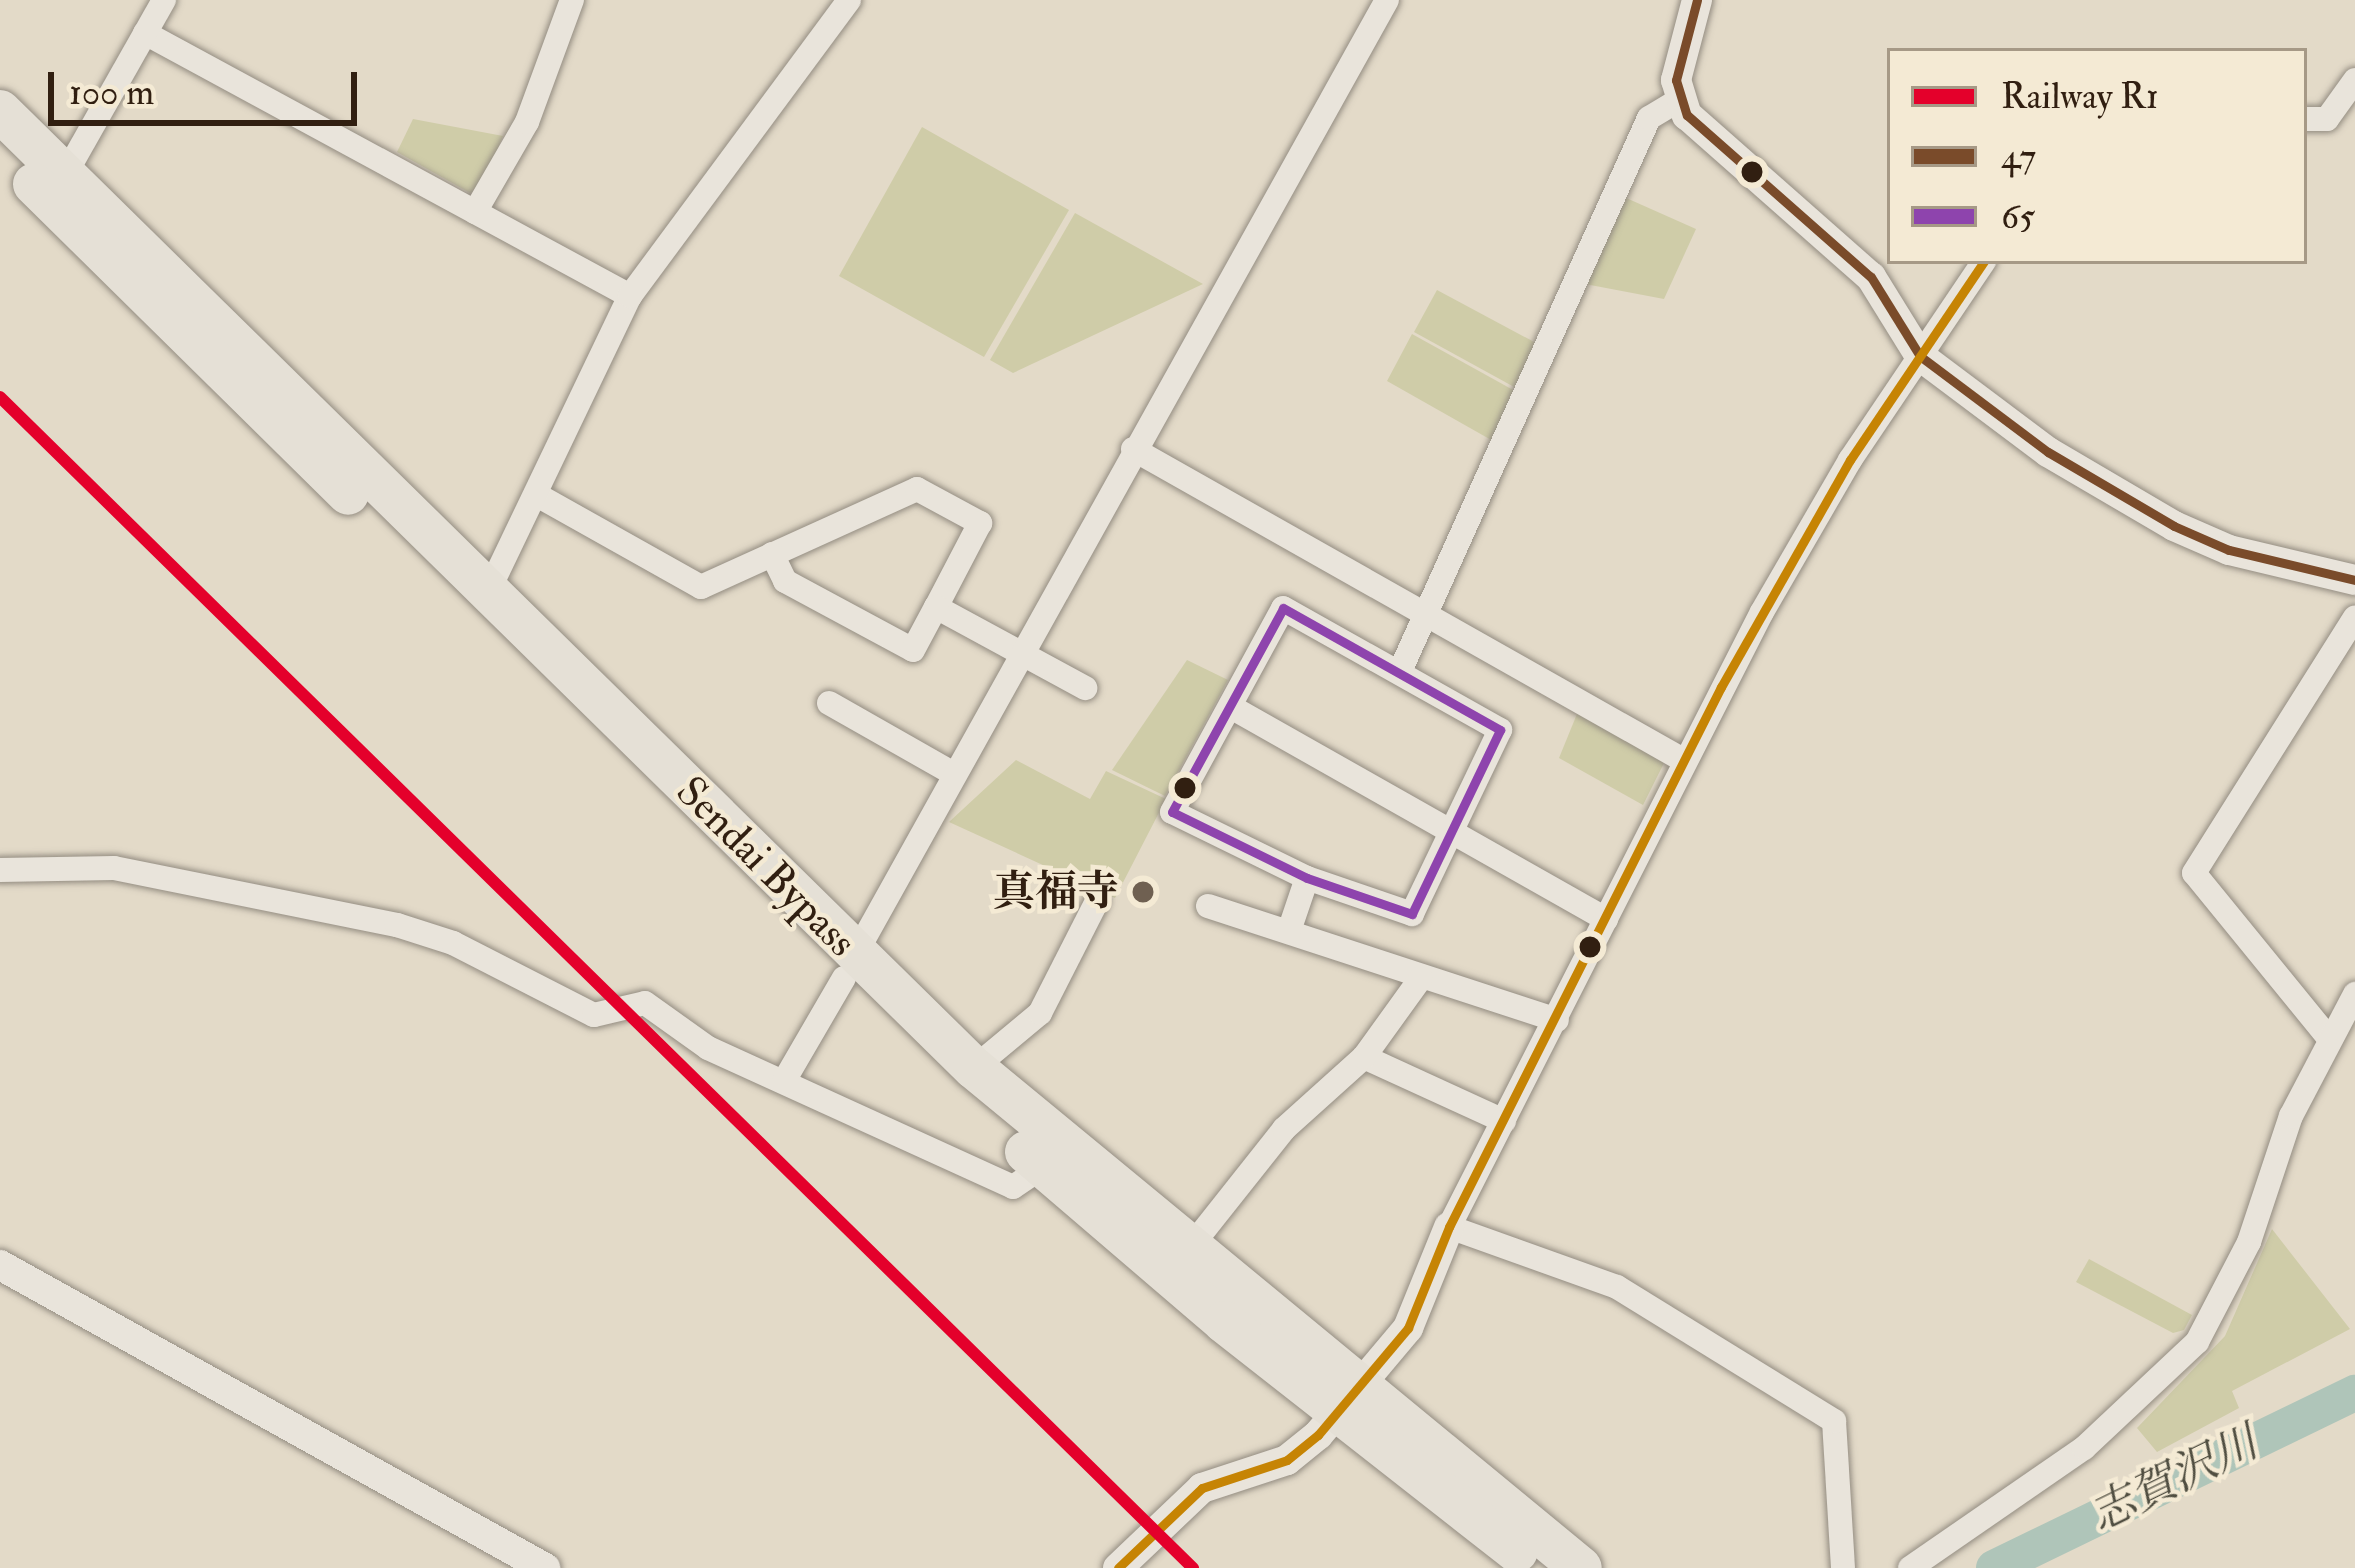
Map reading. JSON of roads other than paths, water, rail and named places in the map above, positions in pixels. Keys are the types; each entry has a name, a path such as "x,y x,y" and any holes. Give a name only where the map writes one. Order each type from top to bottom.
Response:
{"highway":[{"name":"Sendai Bypass","path":"0,111 57,186 850,967 1189,1249 1536,1568"},
{"name":"Sendai Bypass","path":"0,150 57,186 488,592 1043,1167 1349,1400 1581,1568"}],"street":[{"path":"57,186 164,0"},
{"path":"475,212 527,122 572,0"},
{"path":"488,592 631,296 849,0"},
{"path":"784,1081 1133,449 1388,0"},
{"path":"1696,0 1676,80 1679,100 1871,277 1920,356 2048,452 2174,526 2229,550 2355,580"},
{"path":"146,32 631,296"},
{"path":"2307,119 2327,118 2355,80"},
{"path":"1401,669 1649,118 1679,100"},
{"path":"1118,1568 1192,1494 1286,1460 1349,1400 1408,1328 1449,1227 1685,761 1839,479 1982,264"},
{"path":"1133,449 1685,761"},
{"path":"537,495 701,587 772,554 917,489 980,523 913,650 785,580 772,554"},
{"path":"936,608 1084,688"},
{"path":"1283,608 1401,669 1500,730 1412,914 1307,878 1172,812 1283,608"},
{"path":"2327,1036 2194,873 2355,617"},
{"path":"829,703 952,773"},
{"path":"1231,707 1606,919"},
{"path":"0,870 114,868 397,925 453,943 594,1015 645,1003 708,1048 1013,1187 1043,1167"},
{"path":"1289,931 1307,878"},
{"path":"974,1068 1040,1013 1097,901"},
{"path":"1208,906 1557,1020"},
{"path":"1189,1249 1284,1129 1364,1057 1421,978"},
{"path":"1910,1568 2084,1448 2197,1342 2249,1242 2290,1116 2327,1036 2355,994"},
{"path":"1364,1057 1504,1121"},
{"path":"1449,1227 1617,1287 1834,1421 1843,1568"},
{"path":"0,1264 545,1568"}],"waterway":[{"name":"志賀沢川","path":"1994,1568 2355,1393"}],"rail line":[{"name":"R1","path":"0,397 1193,1568"}],"place":[{"name":"真福寺","path":"1143,892"}]}
